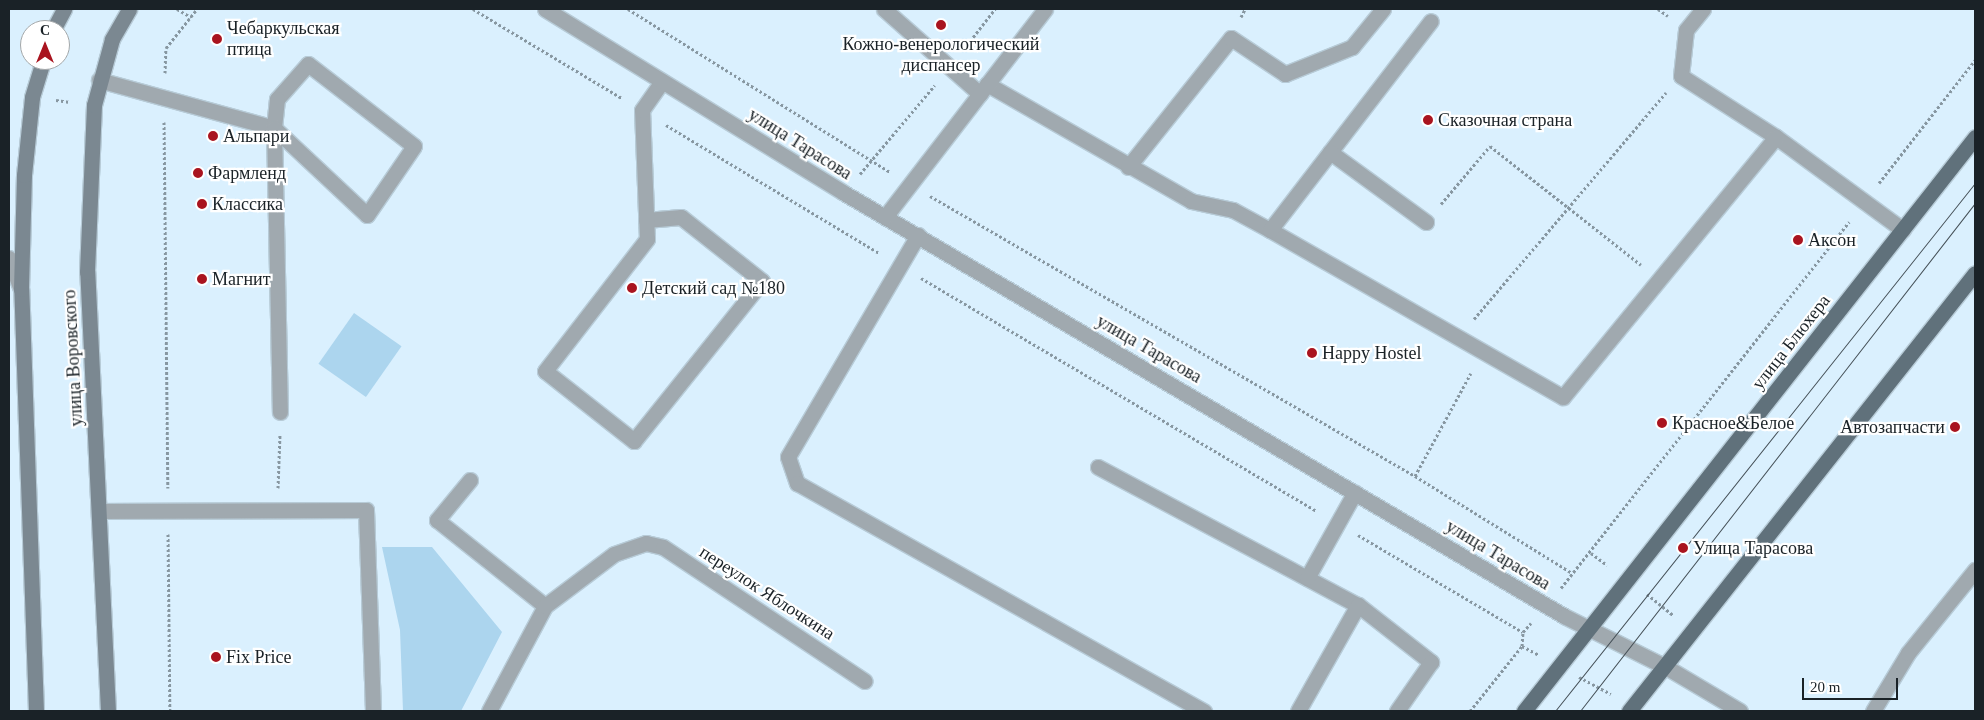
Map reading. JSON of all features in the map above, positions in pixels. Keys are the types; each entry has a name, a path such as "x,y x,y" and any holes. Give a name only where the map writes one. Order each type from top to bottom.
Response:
{"main road":[{"name":"улица Воровского","path":"108,711 101,511 87,272 99,80 112,39 129,9"},
{"path":"36,711 21,289 24,175 32,97 40,70"},
{"name":"улица Блюхера","path":"1524,711 1975,137"},
{"path":"1630,711 1975,273"}],"street":[{"name":"улица Тарасова","path":"545,9 844,193 1547,606 1666,667 1740,711"},
{"path":"884,9 948,68 984,89 1191,201 1233,210 1563,397 1661,281 1776,137"},
{"path":"885,217 1045,9"},
{"path":"1128,167 1231,38 1286,74 1352,47 1384,9"},
{"path":"1703,9 1686,30 1681,76 1776,137 1903,230"},
{"path":"1270,230 1432,21"},
{"path":"99,80 274,128 367,215 414,146 308,64 276,99 274,128 280,412"},
{"path":"646,220 681,217 762,281 634,442 545,370 647,239 646,220 642,110 662,81"},
{"path":"1330,152 1426,222"},
{"path":"918,235 788,456 797,483 1204,711"},
{"path":"9,258 21,289"},
{"path":"1098,467 1358,606 1431,662 1397,711"},
{"path":"470,480 437,520 545,606 489,711"},
{"path":"1307,578 1355,492"},
{"path":"101,511 277,508 366,510 373,711"},
{"name":"переулок Яблочкина","path":"545,606 614,554 646,543 663,547 865,681"},
{"path":"1873,711 1908,653 1975,570"},
{"path":"1298,711 1358,606"}],"path":[{"path":"177,9 191,17"},
{"path":"170,711 166,48 197,9"},
{"path":"473,9 827,222 1523,632"},
{"path":"628,9 910,185 1415,476 1572,573"},
{"path":"827,222 844,193 995,9"},
{"path":"1470,711 1522,646 1523,632 1591,553 1975,60"},
{"path":"1457,338 1681,76"},
{"path":"1426,222 1490,146 1661,281"},
{"path":"1415,476 1482,352"},
{"path":"277,508 280,430"},
{"path":"1591,553 1694,631"}],"shaded area":[{"path":"354,313 402,346 366,397 318,364"},
{"path":"382,547 432,547 502,632 461,711 403,711 400,630"}],"tram line":[{"path":"1555,711 1975,183"},
{"path":"1580,711 1975,203"}],"place":[{"name":"Кожно-венерологический диспансер","path":"941,25"},
{"name":"Чебаркульская птица","path":"217,39"},
{"name":"Сказочная страна","path":"1428,120"},
{"name":"Альпари","path":"213,136"},
{"name":"Фармленд","path":"198,173"},
{"name":"Классика","path":"202,204"},
{"name":"Аксон","path":"1798,240"},
{"name":"Магнит","path":"202,279"},
{"name":"Детский сад №180","path":"632,288"},
{"name":"Happy Hostel","path":"1312,353"},
{"name":"Красное&Белое","path":"1662,423"},
{"name":"Автозапчасти","path":"1955,427"},
{"name":"Улица Тарасова","path":"1683,548"},
{"name":"Fix Price","path":"216,657"}]}
